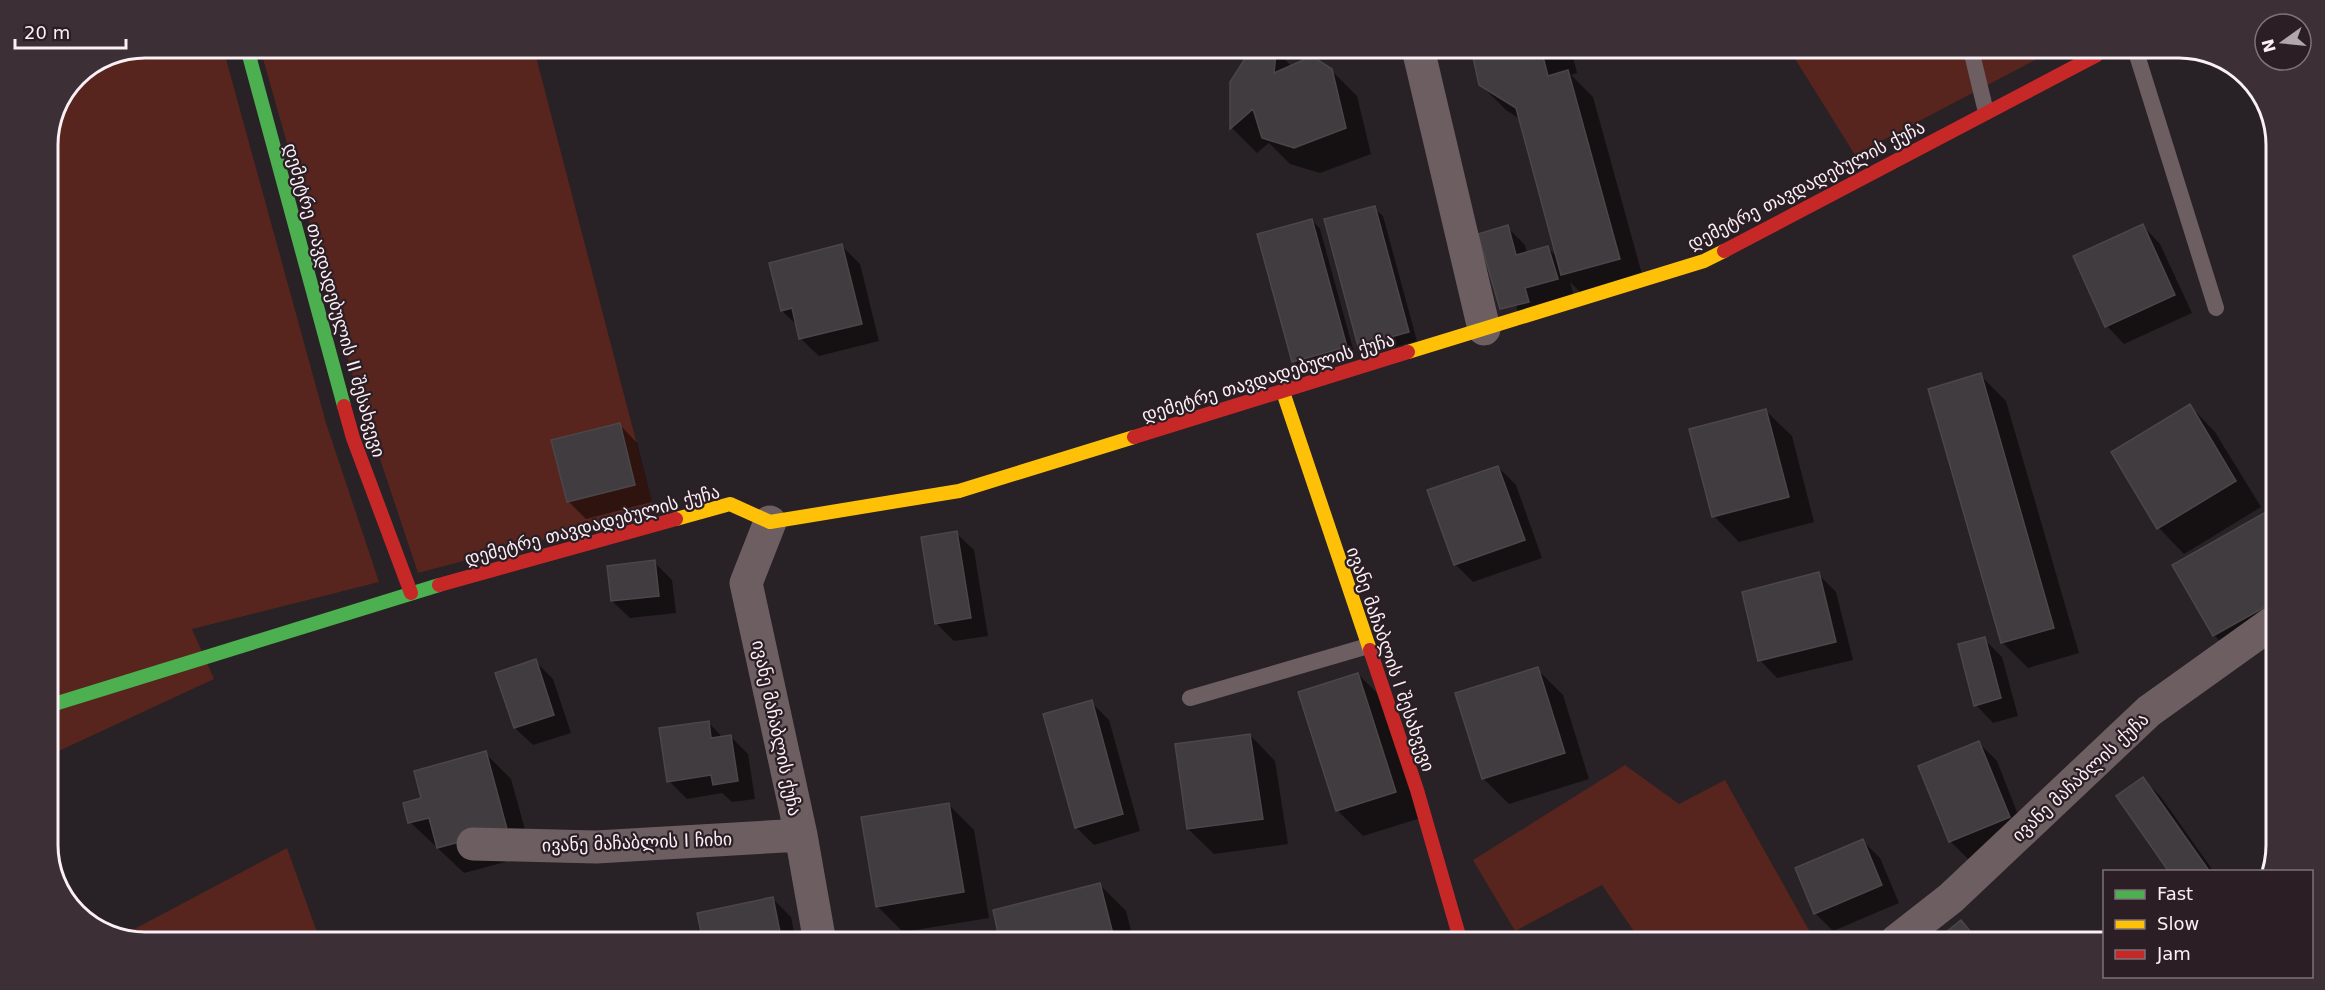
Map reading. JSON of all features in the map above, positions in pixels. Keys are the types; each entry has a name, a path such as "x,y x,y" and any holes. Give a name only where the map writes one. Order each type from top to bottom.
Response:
{"street":[{"name":"დემეტრე თავდადებულის II შესახვევი","path":"250,58 353,438 411,592"},
{"path":"1420,58 1484,328"},
{"name":"დემეტრე თავდადებულის ქუჩა","path":"59,703 411,592 730,504 770,522 959,491 1704,261 2091,58"},
{"name":"ივანე მაჩაბლის I შესახვევი","path":"1282,392 1417,790 1458,932"},
{"name":"ივანე მაჩაბლის ქუჩა","path":"770,522 746,583 801,835 818,932"},
{"name":"ივანე მაჩაბლის ქუჩა","path":"1908,932 1951,898 2149,711 2266,627"},
{"name":"ივანე მაჩაბლის I ჩიხი","path":"473,844 596,847 801,835"}],"lane":[{"path":"1973,58 1986,112"},
{"path":"2138,58 2216,308"},
{"path":"1190,698 1368,646"}],"shaded area":[{"path":"226,58 326,423 379,582 192,629 214,679 59,751 59,140 61,123 68,107 88,80 112,65 129,60"},
{"path":"263,58 536,58 654,510 418,573 356,387"},
{"path":"1794,58 2042,58 2037,59 1855,155"},
{"path":"1625,765 1679,804 1725,780 1810,932 1634,932 1602,885 1515,931 1473,860"},
{"path":"287,848 317,932 146,932 132,930"}],"building":[{"path":"1275,58 1274,73 1308,58 1315,58 1332,69 1346,128 1294,148 1262,138 1253,109 1230,129 1230,82 1244,60"},
{"path":"1473,58 1543,58 1548,76 1568,70 1620,259 1561,275 1516,108 1479,85"},
{"path":"1375,206 1409,332 1358,346 1324,219"},
{"path":"1312,219 1347,347 1292,362 1257,234"},
{"path":"2143,224 2175,295 2105,327 2073,256"},
{"path":"1508,225 1516,255 1548,246 1558,279 1525,288 1529,302 1500,309 1478,234"},
{"path":"842,244 862,324 799,339 792,308 781,311 769,263"},
{"path":"1981,373 2054,628 2001,643 1928,389"},
{"path":"2190,404 2236,481 2157,529 2111,452"},
{"path":"1766,409 1789,497 1712,517 1689,429"},
{"path":"620,423 635,485 567,502 551,440"},
{"path":"1498,466 1525,540 1454,565 1427,490"},
{"path":"2266,512 2266,606 2213,636 2172,565"},
{"path":"957,531 971,618 935,624 921,537"},
{"path":"655,560 659,596 611,601 607,566"},
{"path":"1819,572 1836,642 1758,661 1742,592"},
{"path":"1985,637 2001,698 1974,706 1958,644"},
{"path":"536,659 554,715 514,728 495,673"},
{"path":"1538,667 1565,753 1482,779 1455,693"},
{"path":"1358,673 1396,792 1336,811 1298,692"},
{"path":"1092,700 1123,814 1075,828 1043,714"},
{"path":"709,721 711,738 731,735 738,781 713,785 711,775 667,782 659,728"},
{"path":"1250,734 1263,819 1187,829 1175,744"},
{"path":"1979,741 2010,817 1949,842 1918,766"},
{"path":"486,751 507,829 437,848 429,818 408,823 403,803 421,798 414,771"},
{"path":"2143,777 2209,870 2168,870 2116,796"},
{"path":"949,803 964,892 876,907 861,817"},
{"path":"1863,839 1882,885 1814,914 1795,868"},
{"path":"1100,883 1112,932 998,932 993,910"},
{"path":"773,897 780,932 701,932 697,913"},
{"path":"1961,920 1971,932 1946,932"}],"traffic: fast":[{"path":"250,58 344,406"},
{"path":"59,703 439,585"}],"traffic: slow":[{"path":"1408,352 1704,261 1724,251"},
{"path":"1283,392 1370,650"},
{"path":"676,519 730,504 770,522 959,491 1134,437"}],"traffic: jam":[{"path":"1724,251 2091,58"},
{"path":"1134,437 1408,352"},
{"path":"344,406 353,438 411,593"},
{"path":"439,585 676,519"},
{"path":"1370,650 1417,790 1458,932"}]}
